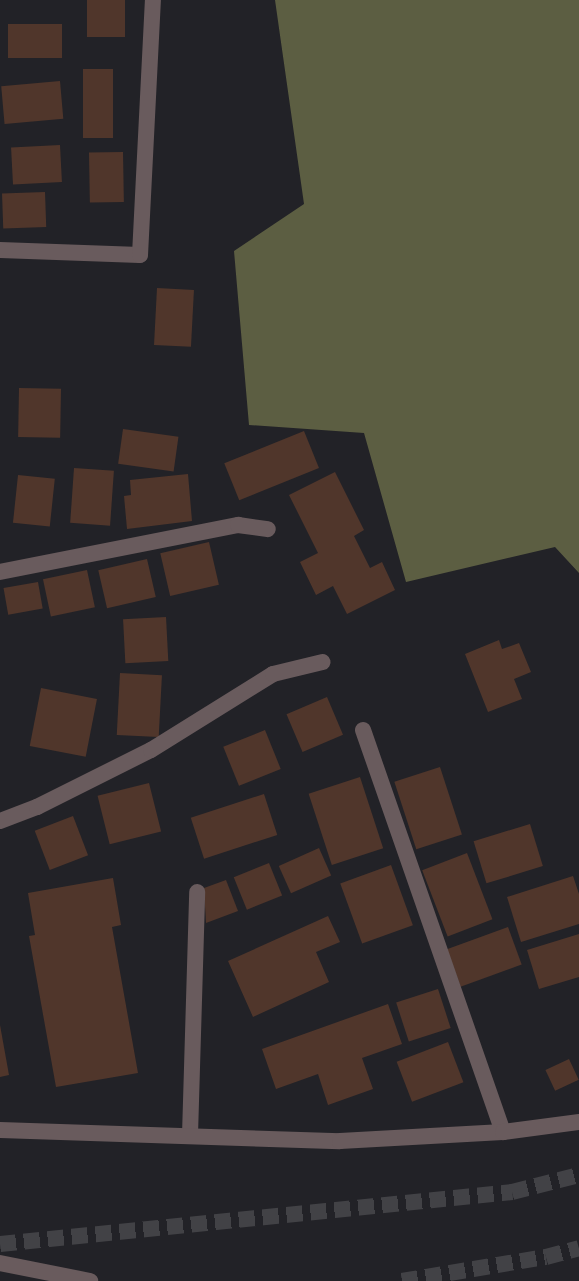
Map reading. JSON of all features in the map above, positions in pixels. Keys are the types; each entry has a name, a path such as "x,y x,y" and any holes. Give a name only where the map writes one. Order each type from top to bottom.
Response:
{"street":[{"path":"0,250 140,255 153,0"},
{"path":"0,572 238,525 268,529"},
{"path":"0,821 37,807 151,750 273,674 322,662"},
{"path":"363,730 503,1132"},
{"path":"190,1135 197,892"},
{"path":"0,1130 340,1141 503,1132 579,1122"},
{"path":"0,1263 90,1281"}],"green space":[{"path":"275,0 579,0 579,573 555,547 406,582 364,433 249,425 234,251 304,204"}],"building":[{"path":"87,0 125,0 125,37 87,37"},
{"path":"8,24 62,24 62,58 8,58"},
{"path":"83,69 113,69 113,138 83,138"},
{"path":"60,81 63,119 5,124 1,86"},
{"path":"60,145 62,182 13,185 11,148"},
{"path":"123,152 124,202 90,203 89,153"},
{"path":"45,192 46,227 3,228 2,194"},
{"path":"157,288 194,290 191,347 154,345"},
{"path":"19,388 61,389 60,438 18,437"},
{"path":"123,429 178,437 174,471 118,464"},
{"path":"304,431 319,468 239,500 224,463"},
{"path":"74,468 114,471 110,526 70,523"},
{"path":"335,472 364,530 354,536 370,568 382,562 395,590 347,614 333,586 316,595 300,562 318,553 289,495"},
{"path":"188,474 192,521 127,529 124,496 131,495 130,480"},
{"path":"18,475 55,479 50,527 13,523"},
{"path":"209,542 219,585 170,596 160,553"},
{"path":"147,559 156,597 107,608 98,570"},
{"path":"87,570 95,607 51,617 43,579"},
{"path":"38,582 43,609 8,615 4,588"},
{"path":"166,617 168,661 125,663 123,619"},
{"path":"499,640 502,649 519,643 531,672 514,679 522,699 488,712 465,654"},
{"path":"120,673 162,675 159,737 117,735"},
{"path":"41,688 97,699 86,757 30,746"},
{"path":"327,697 343,735 303,752 286,714"},
{"path":"265,730 281,769 239,786 223,747"},
{"path":"440,767 462,835 416,849 394,782"},
{"path":"360,777 383,848 332,865 309,794"},
{"path":"149,783 161,832 110,844 98,796"},
{"path":"264,794 277,835 204,859 191,818"},
{"path":"73,816 88,855 50,870 35,831"},
{"path":"530,824 543,866 486,883 474,841"},
{"path":"319,848 331,875 291,893 279,866"},
{"path":"467,853 492,919 448,936 422,870"},
{"path":"269,863 282,895 247,910 234,877"},
{"path":"391,865 413,925 362,944 340,883"},
{"path":"573,876 579,894 579,924 521,942 507,897"},
{"path":"113,878 121,925 112,927 138,1073 56,1087 29,936 35,935 28,893"},
{"path":"226,880 238,911 206,923 204,888"},
{"path":"328,916 340,942 316,952 329,982 253,1017 228,961"},
{"path":"508,927 522,965 461,987 447,949"},
{"path":"579,934 579,977 539,989 527,950"},
{"path":"438,989 451,1028 409,1042 396,1003"},
{"path":"388,1004 402,1044 362,1058 373,1089 328,1105 318,1074 276,1089 262,1049"},
{"path":"0,1025 9,1075 0,1077"},
{"path":"448,1042 463,1082 412,1102 397,1062"},
{"path":"569,1059 579,1080 555,1091 545,1070"}],"tunnel":[{"path":"0,1244 512,1192 579,1175"},
{"path":"402,1281 546,1257 579,1248"}]}
